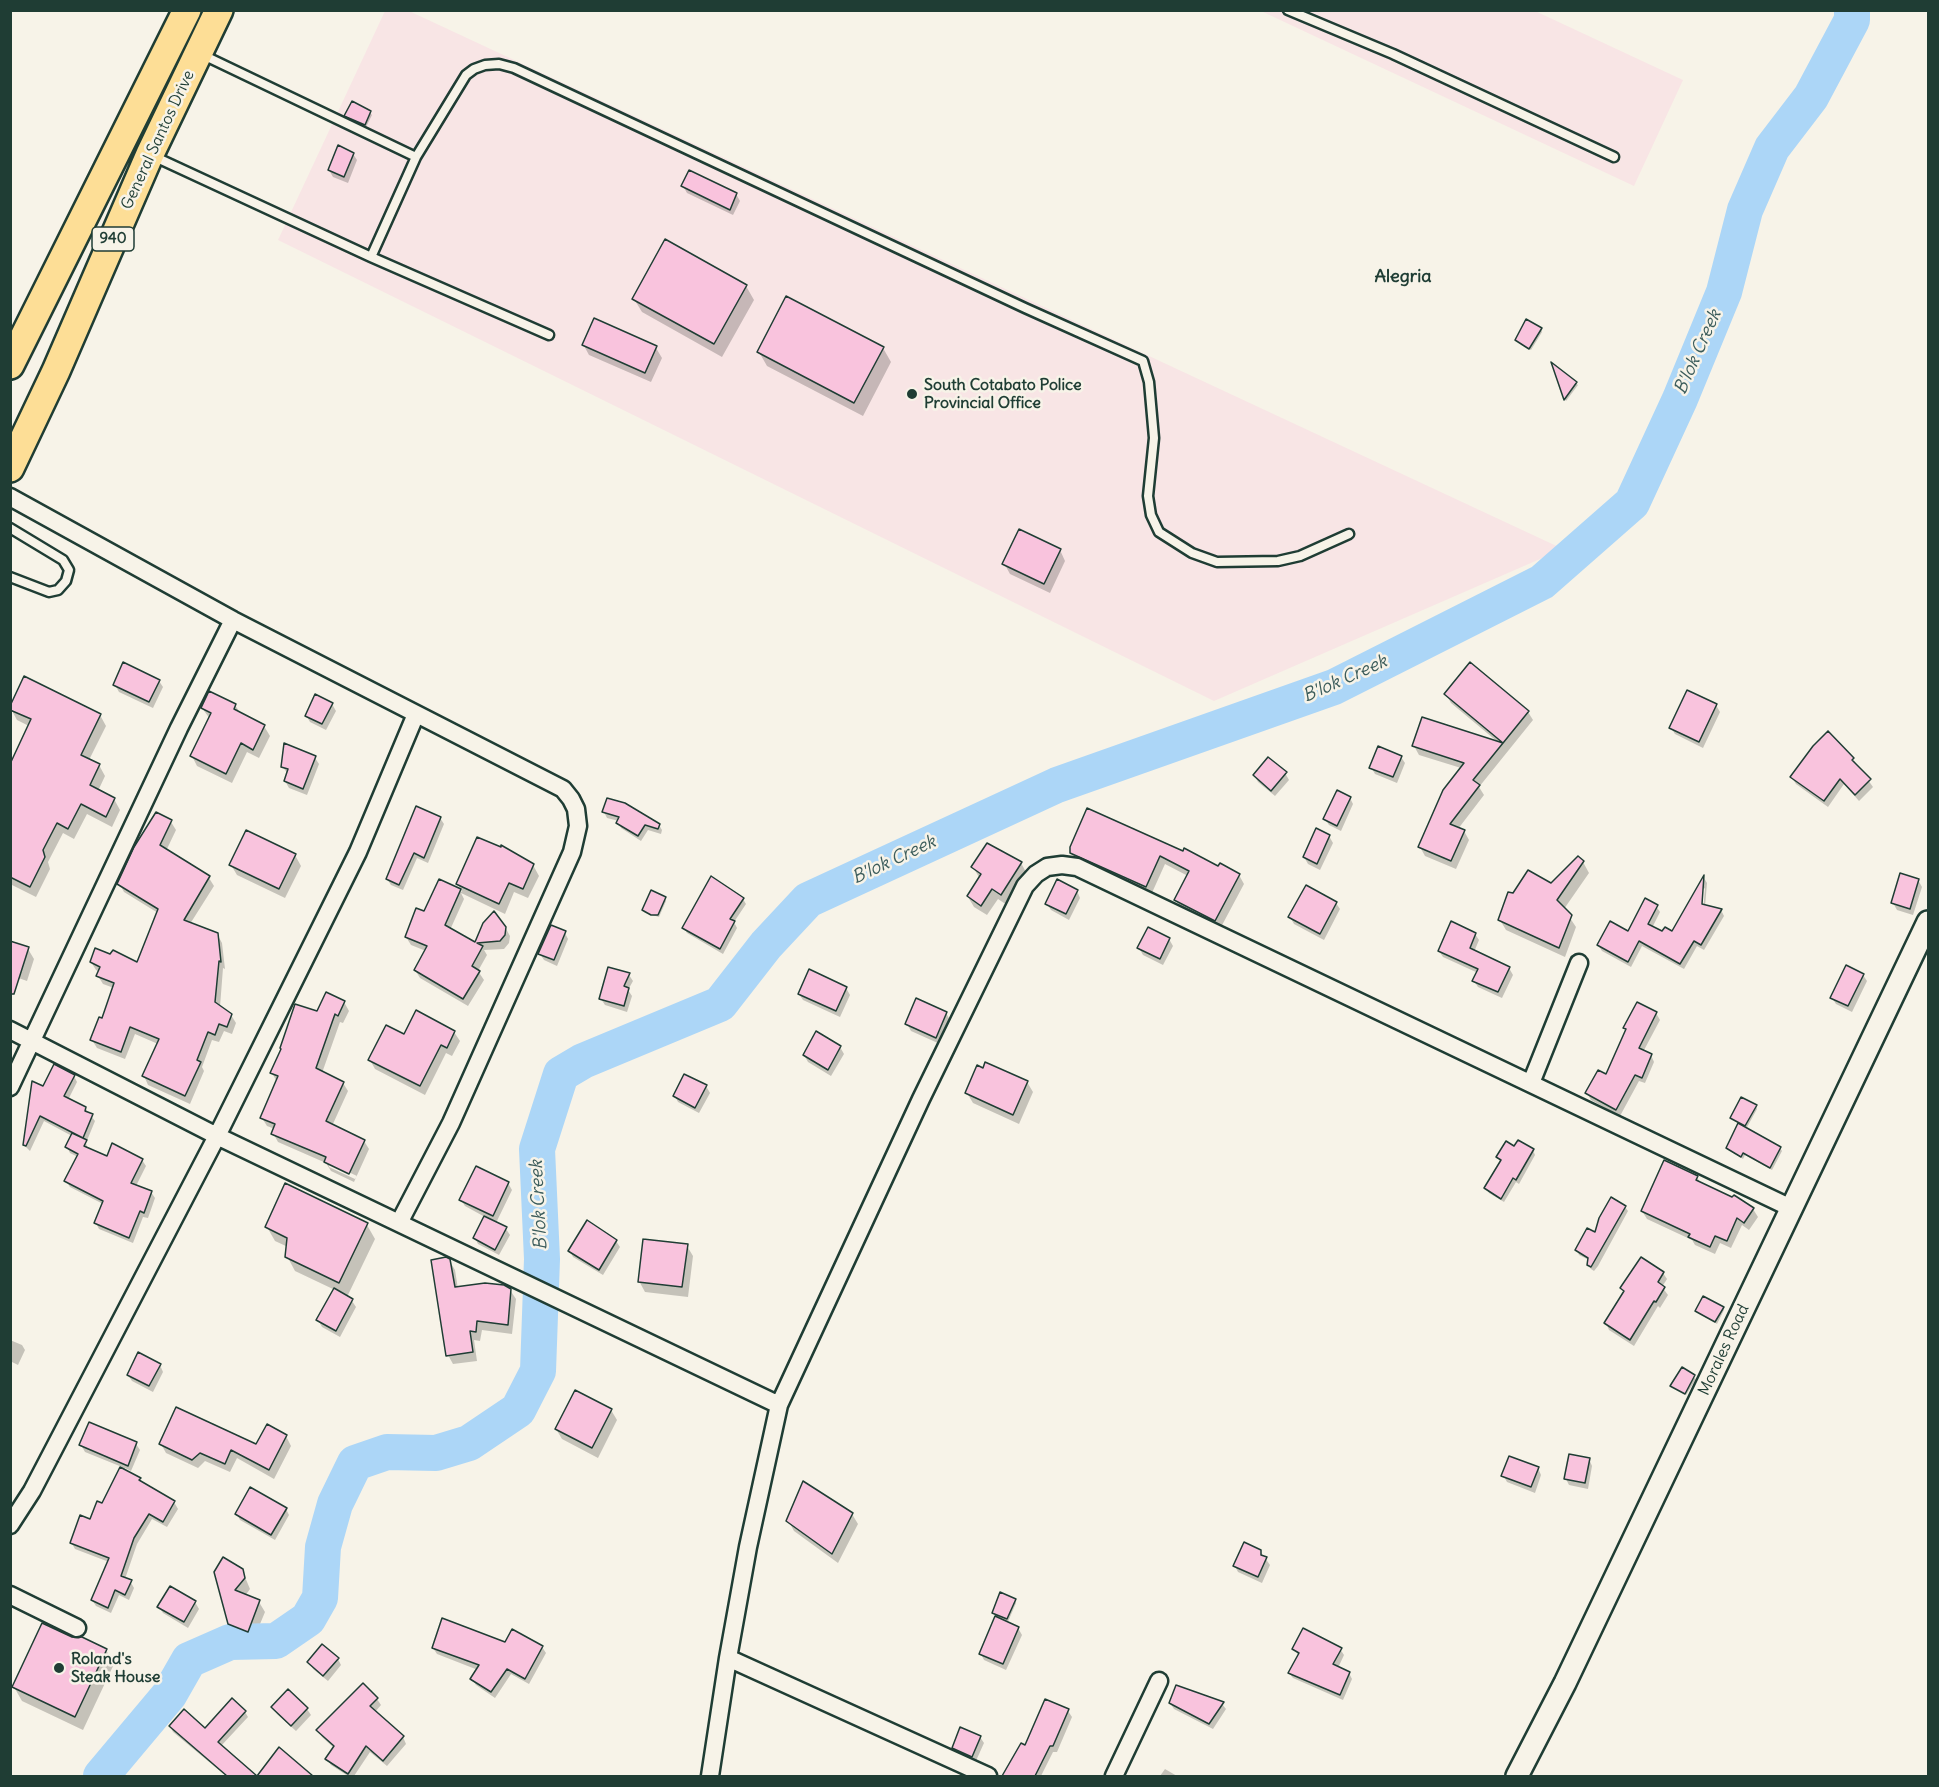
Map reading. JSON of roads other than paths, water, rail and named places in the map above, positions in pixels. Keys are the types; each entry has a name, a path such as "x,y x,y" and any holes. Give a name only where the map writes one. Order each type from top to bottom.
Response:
{"highway":[{"name":"General Santos Drive","path":"10,365 187,10"},
{"name":"General Santos Drive","path":"10,468 56,371 150,154 219,10"}],"street":[{"path":"10,496 233,620 563,789 576,809 578,826 572,852 461,1101 399,1224"},
{"path":"10,1087 179,728 233,620"},
{"path":"10,1525 32,1491 217,1136 358,852 416,714"},
{"path":"710,1776 748,1547 779,1405 916,1109 1025,886 1036,874 1047,867 1062,865 1077,867 1791,1208"},
{"name":"Morales Road","path":"1517,1776 1565,1683 1929,922"},
{"path":"1531,1083 1579,963"},
{"path":"10,1030 217,1136 779,1405"},
{"path":"10,1595 77,1628"},
{"path":"728,1658 988,1776"},
{"path":"1114,1776 1159,1681"}],"lane":[{"path":"1288,10 1393,54 1614,157"},
{"path":"199,53 416,157"},
{"path":"371,257 416,157 466,75 485,65 500,64 514,68 1143,361 1149,382 1154,438 1148,496 1150,515 1159,532 1192,553 1217,562 1278,561 1307,553 1349,534"},
{"path":"150,154 371,257 549,335"},
{"path":"10,528 63,560 69,570 66,581 58,590 49,592 10,577"}],"waterway":[{"name":"B'lok Creek","path":"101,1776 169,1695 189,1660 230,1642 276,1641 308,1619 320,1598 323,1547 335,1504 355,1463 387,1452 436,1453 469,1443 518,1410 538,1371 542,1259 537,1149 561,1074 583,1061 720,1004 766,945 808,900 1057,785 1334,687 1542,582 1632,503 1680,399 1724,292 1745,210 1772,148 1811,97 1852,20 1852,10"}],"place":[{"name":"South Cotabato Police Provincial Office","path":"912,394"},
{"name":"Roland's Steak House","path":"59,1668"}],"district":[{"name":"Alegria","path":"1403,277"}]}
